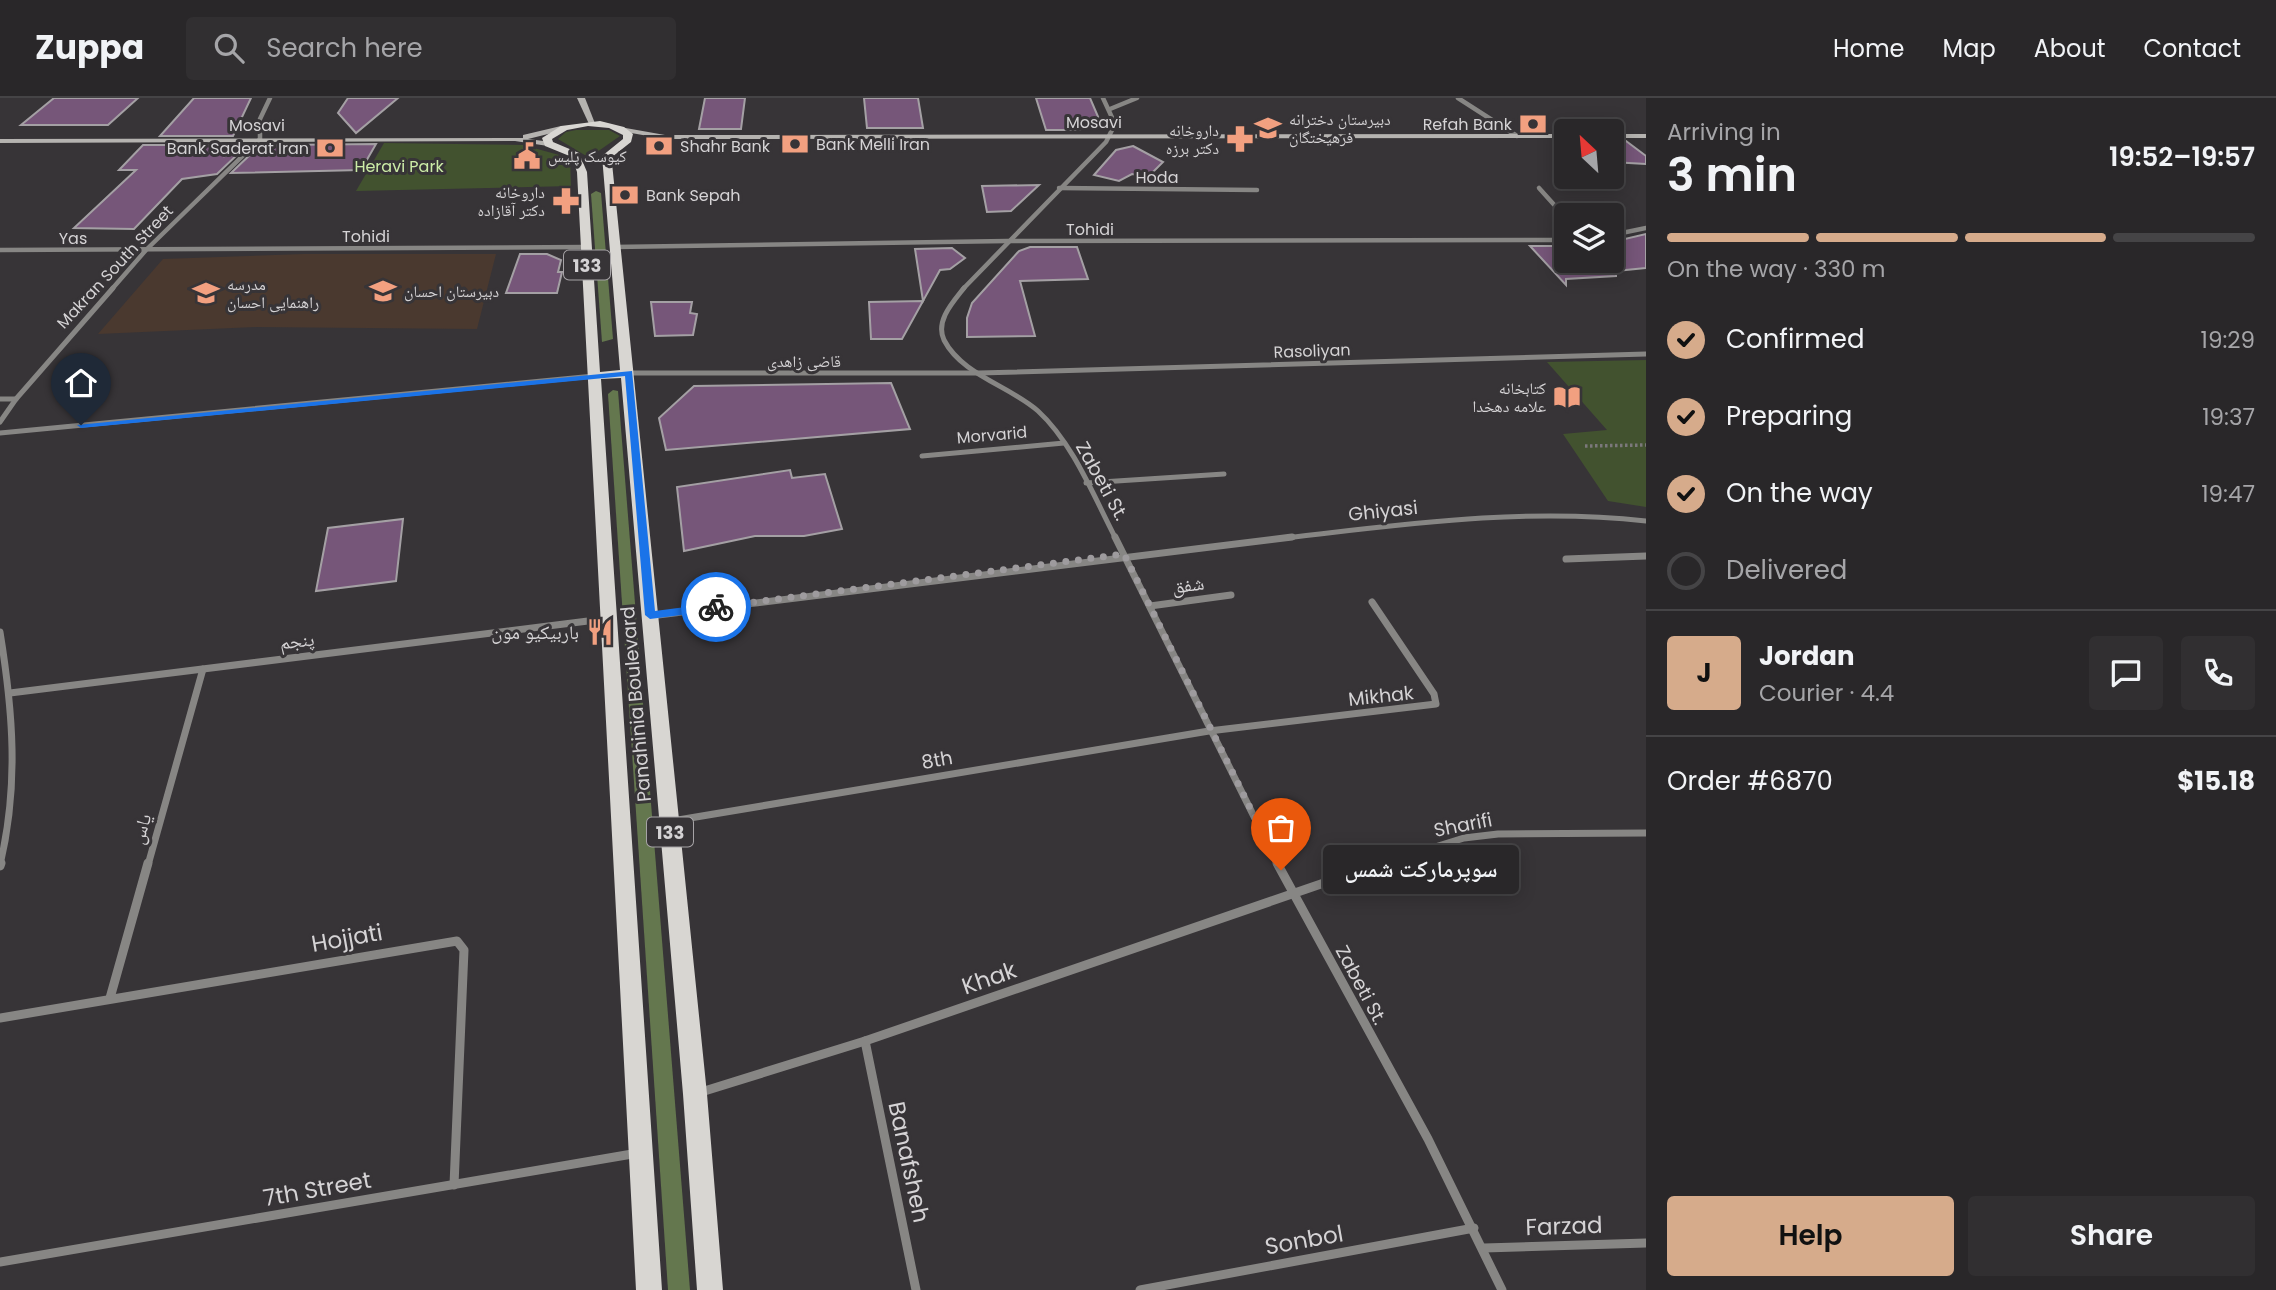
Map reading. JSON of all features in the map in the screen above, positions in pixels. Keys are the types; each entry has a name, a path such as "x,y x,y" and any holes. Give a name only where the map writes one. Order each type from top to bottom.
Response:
{"main road":[{"path":"581,98 593,124"},
{"path":"548,144 547,138 561,128 593,124 623,129"},
{"name":"Mosavi","path":"514,139 561,128"},
{"name":"Mosavi","path":"623,129 665,137 1554,136"},
{"name":"Panahinia Boulevard","path":"623,129 628,134 628,140 607,156 695,1094 709,1290"},
{"path":"1624,136 1646,135"},
{"name":"Mosavi","path":"0,141 514,139 548,144"},
{"name":"Panahinia Boulevard","path":"548,144 576,155 582,172 649,1290"},
{"path":"594,376 629,373"}],"street":[{"path":"260,139 261,113 270,98"},
{"path":"1104,98 1115,124 1110,135"},
{"path":"1110,108 1137,98"},
{"path":"1458,98 1517,136"},
{"name":"Zabeti St.","path":"1110,135 1007,241 947,310 941,328 947,346 979,373 1023,398 1053,427 1064,443 1124,554 1209,731 1293,894 1474,1228 1502,1290"},
{"name":"Makran South Street","path":"0,422 16,399 146,250 260,139"},
{"name":"Hoda","path":"1058,188 1256,190"},
{"path":"1539,188 1554,205"},
{"path":"1624,233 1646,228"},
{"name":"Tohidi","path":"614,247 1007,241 1554,240"},
{"name":"Tohidi","path":"146,250 586,247"},
{"name":"Yas","path":"0,250 146,250"},
{"name":"Rasoliyan","path":"979,373 1646,354"},
{"name":"قاضی زاهدی","path":"629,373 979,373"},
{"path":"0,433 594,376"},
{"path":"0,399 16,399"},
{"name":"Morvarid","path":"922,456 1064,443"},
{"path":"1086,483 1224,474"},
{"name":"Ghiyasi","path":"650,615 1124,554 1510,513 1619,517 1646,521"},
{"path":"1566,559 1646,555"},
{"name":"شفق","path":"1150,606 1231,595"},
{"name":"Mikhak","path":"1209,731 1436,704 1434,694 1372,601"},
{"name":"پنجم","path":"10,694 588,621"},
{"path":"0,632 17,763 12,815 0,866"},
{"name":"یاس","path":"110,998 203,669"},
{"name":"8th","path":"669,821 1209,731"},
{"name":"Sharifi","path":"1293,894 1396,858 1464,838 1533,832 1646,833"},
{"name":"Khak","path":"695,1094 865,1041 1293,894"},
{"name":"Hojjati","path":"0,1018 457,941 464,950 454,1185"},
{"name":"Banafsheh","path":"865,1041 916,1290"},
{"name":"7th Street","path":"0,1262 641,1153"},
{"name":"Sonbol","path":"1140,1290 1474,1228"},
{"name":"Farzad","path":"1484,1248 1646,1243"}],"path":[{"path":"1585,446 1646,445"}],"shaded area":[{"path":"304,254 496,254 477,329 255,327 98,334 163,259"}],"green space":[{"path":"609,130 620,136 597,152 593,160 558,139 566,132"},
{"name":"Heravi Park","path":"384,143 523,145 570,158 571,186 356,191"},
{"path":"596,191 601,193 613,339 602,342 591,194"},
{"path":"1646,360 1646,507 1608,501 1563,434 1607,430 1547,362"},
{"path":"613,390 618,391 690,1290 668,1290 608,394"}],"building":[{"path":"54,98 138,98 108,125 21,125"},
{"path":"194,98 251,98 233,136 160,136"},
{"path":"348,98 398,98 356,133 338,113"},
{"path":"705,98 745,98 741,129 699,129"},
{"path":"864,98 918,98 923,128 867,128"},
{"path":"1036,98 1090,98 1099,119 1094,126 1077,130 1046,130"},
{"path":"1624,141 1646,156 1646,164 1624,163"},
{"path":"376,144 361,170 231,173 256,149 279,145"},
{"path":"143,145 230,145 225,156 239,153 217,174 182,179 134,229 74,228 136,170 119,170"},
{"path":"1133,146 1163,162 1148,177 1132,174 1119,181 1094,175 1116,150"},
{"path":"1039,185 1011,211 987,212 982,186"},
{"path":"1646,234 1646,268 1624,270 1624,239"},
{"path":"1530,246 1554,246 1554,272"},
{"path":"1030,247 1077,247 1088,279 1020,281 1035,336 967,337 967,318 972,303 1019,251"},
{"path":"952,248 965,258 950,269 940,270 923,301 915,249"},
{"path":"520,254 547,254 561,260 558,272 562,272 557,293 506,293"},
{"path":"1555,273 1616,273 1616,276 1566,279 1566,285"},
{"path":"923,301 902,339 871,339 869,302"},
{"path":"651,302 692,302 690,313 697,314 693,335 655,336"},
{"path":"891,383 910,429 666,450 659,418 694,386"},
{"path":"790,470 792,478 825,474 842,529 804,536 755,536 684,551 677,487"},
{"path":"403,519 396,581 316,591 328,528"}],"way so far":[{"path":"716,607 1124,554 1209,731 1281,870"}],"place":[{"name":"Refah Bank","path":"1533,124"},
{"name":"دبیرستان دخترانه فرهیختگان","path":"1268,128"},
{"name":"داروخانه دکتر برزه","path":"1240,139"},
{"name":"Bank Melli Iran","path":"795,144"},
{"name":"Shahr Bank","path":"659,146"},
{"name":"Bank Saderat Iran","path":"330,148"},
{"name":"کیوسک پلیس","path":"527,156"},
{"name":"Bank Sepah","path":"625,195"},
{"name":"داروخانه دکتر آقازاده","path":"566,201"},
{"name":"دبیرستان احسان","path":"383,291"},
{"name":"مدرسه راهنمایی احسان","path":"206,293"},
{"name":"کتابخانه علامه دهخدا","path":"1567,397"},
{"name":"باربیکیو مون","path":"600,632"},
{"name":"سوپرمارکت شمس","path":"1281,870"}],"route":[{"path":"81,425 629,373 650,615 716,607"}]}
